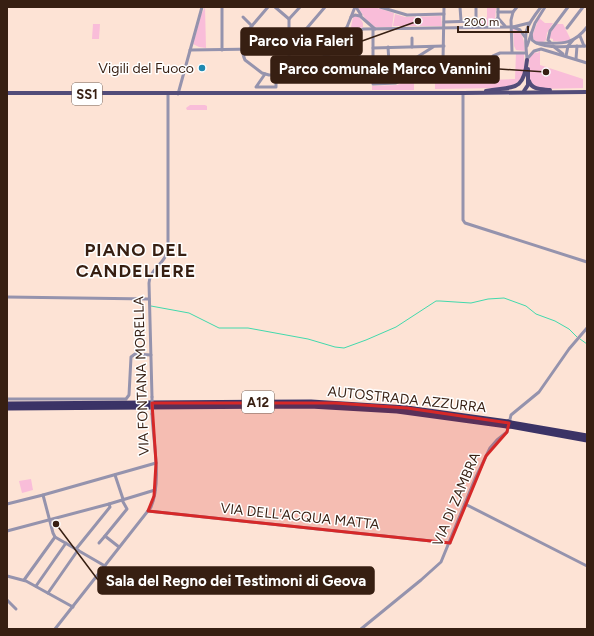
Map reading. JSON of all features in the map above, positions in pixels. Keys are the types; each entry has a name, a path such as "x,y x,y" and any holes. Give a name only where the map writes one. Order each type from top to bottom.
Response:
{"highway":[{"name":"AUTOSTRADA AZZURRA","path":"7,404 312,402 402,408 587,436"},
{"name":"AUTOSTRADA AZZURRA","path":"7,408 310,406 397,411 509,424 587,440"}],"main road":[{"path":"524,91 528,86 527,60"},
{"path":"486,91 510,88 517,85 522,81 525,75 527,60"},
{"path":"528,80 530,85 535,88 554,90"},
{"path":"522,81 521,85 524,91"},
{"path":"474,93 554,90 587,91"},
{"name":"SS1","path":"7,93 474,93 587,91"},
{"path":"424,92 566,92"}],"street":[{"path":"178,94 202,7"},
{"path":"222,7 222,50"},
{"path":"268,7 243,38 245,60 265,74 373,74"},
{"path":"275,7 289,19"},
{"path":"289,75 289,19 300,7"},
{"path":"289,31 302,31 307,28 324,7"},
{"path":"190,50 314,48 346,29 356,7"},
{"path":"356,7 363,18 374,29 373,82 393,84 443,61"},
{"path":"380,7 407,15 444,14"},
{"path":"443,61 444,7"},
{"path":"460,7 461,22"},
{"path":"476,7 476,27"},
{"path":"498,7 498,18 506,27"},
{"path":"512,52 511,20 513,12 517,7"},
{"path":"527,60 525,37 529,23 541,7"},
{"path":"526,51 533,27 545,7"},
{"path":"566,56 556,50 553,44 548,40 549,33 568,7"},
{"path":"567,28 583,7"},
{"path":"498,12 513,12"},
{"path":"338,35 352,30 359,31 365,25 363,18 358,15 351,17"},
{"path":"243,17 252,26"},
{"path":"490,27 498,18"},
{"path":"444,22 476,21"},
{"path":"362,29 512,27 529,23"},
{"path":"529,23 533,27"},
{"path":"348,24 352,30"},
{"path":"512,27 520,30 525,37"},
{"path":"566,56 568,46 580,36 587,27"},
{"path":"359,31 359,74"},
{"path":"525,37 530,35"},
{"path":"530,35 536,43 540,45 564,43 574,40"},
{"path":"553,44 585,46 580,36"},
{"path":"412,38 412,46"},
{"path":"344,50 347,47 359,43"},
{"path":"191,44 198,50"},
{"path":"319,46 328,62"},
{"path":"389,62 406,62 414,59 435,46"},
{"path":"373,48 444,46"},
{"path":"576,59 577,46"},
{"path":"388,47 389,67"},
{"path":"527,60 533,52 540,49 587,63"},
{"path":"188,56 198,50"},
{"path":"493,56 499,53 526,51"},
{"path":"325,57 333,52"},
{"path":"289,63 338,63 341,61"},
{"path":"443,61 448,64 466,64"},
{"path":"398,62 399,69 404,79"},
{"path":"265,74 255,86 256,87 276,87 276,81"},
{"path":"463,93 463,220 465,223 587,262"},
{"name":"VIA FONTANA MORELLA","path":"55,629 148,511 154,500 156,463 152,414 149,284 150,276 165,259 168,249 168,94"},
{"path":"7,298 149,299"},
{"name":"VIA DI ZAMBRA","path":"361,629 435,568 442,559 488,451 495,442 507,432 511,415 539,392 587,328"},
{"path":"7,399 126,399 129,396 131,357 135,354 151,355"},
{"path":"7,504 156,463"},
{"path":"99,543 128,509 122,500 115,475"},
{"path":"7,531 109,504 155,490"},
{"path":"43,495 55,538 77,549 104,566"},
{"path":"48,593 77,549 110,507 109,504"},
{"path":"465,504 587,566"},
{"name":"VIA DELL'ACQUA MATTA","path":"148,511 450,543"},
{"path":"105,536 119,547"},
{"path":"24,580 55,538"},
{"path":"36,586 66,543"},
{"path":"7,576 24,580 73,607"},
{"path":"7,600 16,609"}],"highlighted area":[{"path":"152,403 335,403 407,408 509,423 507,432 486,456 450,543 148,511 154,496 156,463"}],"shaded area":[{"path":"205,7 206,48 193,44 201,15"},
{"path":"358,7 374,7 394,13 392,27 375,27 366,20"},
{"path":"487,7 496,7 495,21 488,25 478,25 478,19 487,18"},
{"path":"395,14 405,17 441,16 442,26 393,26"},
{"path":"354,16 359,17 363,23 363,27 361,29 353,29 351,27"},
{"path":"539,18 545,23 553,23 547,33 546,40 539,43 532,36"},
{"path":"93,24 100,24 99,39 92,39"},
{"path":"557,24 563,24 571,40 563,42 553,41 553,39 549,38 551,32"},
{"path":"513,29 517,30 521,34 524,41 525,51 516,50 514,46"},
{"path":"540,50 540,65 583,79 583,88 540,89 530,82 529,60 535,52 538,53"},
{"path":"516,53 524,54 525,71 521,79 514,85 502,88 435,89 435,83 488,80 479,80 478,60 482,56 488,57 489,60 489,80 515,79"},
{"path":"430,70 430,72 414,80 414,90 372,90 372,86 397,85"},
{"path":"190,105 205,105 207,106 207,110 187,110 186,108"},
{"path":"31,479 33,490 22,493 19,481"}],"waterway":[{"path":"151,306 189,313 219,328 248,328 308,339 335,347 344,348 396,327 436,301 471,303 488,299 504,298 526,306 536,314 555,321 569,329 577,337"},
{"path":"580,339 587,344"}],"place":[{"name":"Parco via Faleri","path":"418,21"},
{"name":"Vigili del Fuoco","path":"202,68"},
{"name":"Parco comunale Marco Vannini","path":"546,72"},
{"name":"Sala del Regno dei Testimoni di Geova","path":"56,524"}],"district":[{"name":"PIANO DEL CANDELIERE","path":"136,260"}]}
